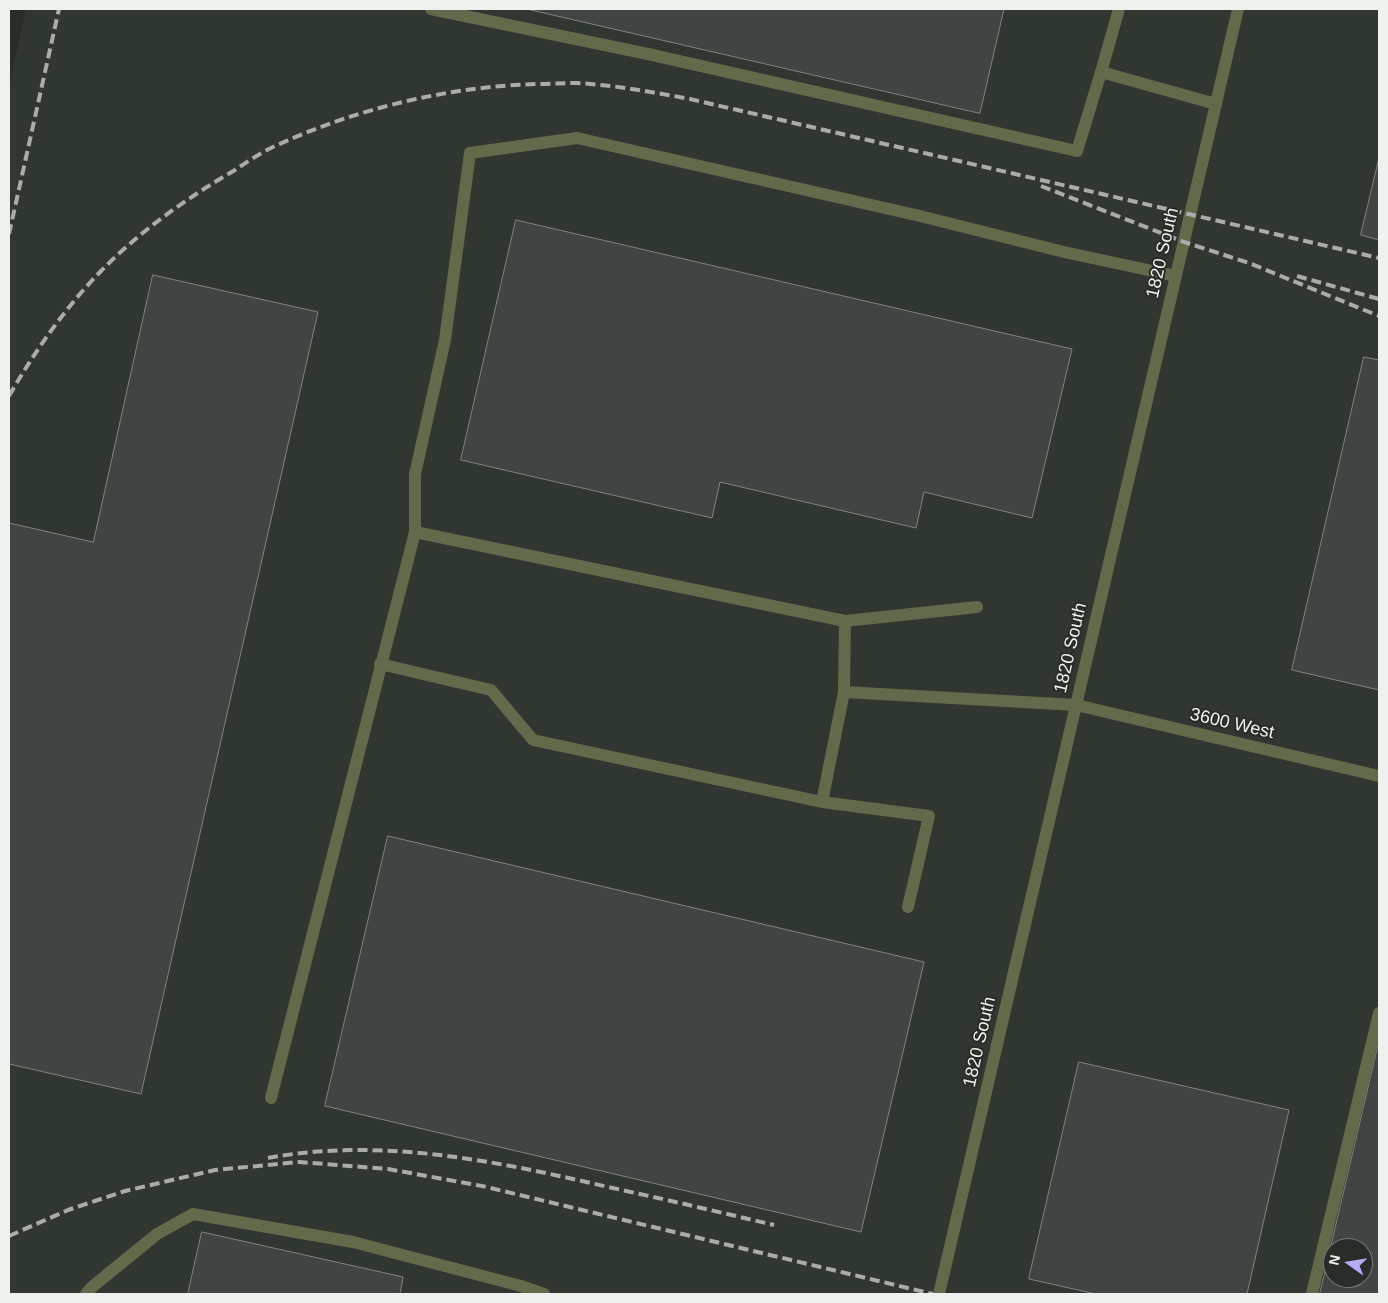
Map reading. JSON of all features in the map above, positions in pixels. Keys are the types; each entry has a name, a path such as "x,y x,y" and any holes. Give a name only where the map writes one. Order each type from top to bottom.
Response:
{"street":[{"path":"431,9 648,54 1077,151 1119,9"},
{"name":"1820 South","path":"939,1294 1238,9"},
{"path":"1101,72 1216,104"},
{"path":"271,1098 415,532 415,474 445,340 470,153 577,138 920,216 1064,252 1176,276"},
{"path":"415,532 845,621 977,607"},
{"path":"822,802 844,692 845,621"},
{"path":"380,664 491,690 533,740 822,802 929,816 908,906"},
{"name":"3600 West","path":"844,692 1076,705 1379,776"},
{"path":"1312,1294 1379,1013"},
{"path":"86,1294 157,1234 193,1214 353,1242 521,1286 544,1294"}],"shaded area":[{"path":"26,9 1379,9 1379,1294 9,1294 9,86"}],"building":[{"path":"527,9 1004,9 980,113"},
{"path":"1379,158 1379,240 1361,235"},
{"path":"516,220 1072,349 1032,518 924,492 916,528 720,482 712,518 461,460"},
{"path":"153,275 318,312 141,1094 9,1064 9,523 93,542"},
{"path":"1364,357 1379,360 1379,690 1292,670"},
{"path":"388,836 924,962 861,1232 325,1106"},
{"path":"1379,1041 1379,1294 1320,1294 1323,1281 1323,1288 1373,1288 1373,1238 1333,1238"},
{"path":"1079,1062 1289,1110 1247,1294 1096,1294 1029,1279"},
{"path":"202,1232 403,1277 400,1294 188,1294"}],"railway":[{"path":"9,234 59,9"},
{"path":"9,396 51,331 101,271 148,229 217,181 268,149 368,111 434,95 502,86 576,83 633,89 690,99 1379,258"},
{"path":"1041,186 1184,242 1249,263 1379,316"},
{"path":"1297,276 1379,299"},
{"path":"268,1158 311,1152 353,1150 439,1155 524,1169 774,1225"},
{"path":"9,1236 68,1210 125,1191 215,1170 299,1162 388,1169 482,1186 933,1294"}]}
